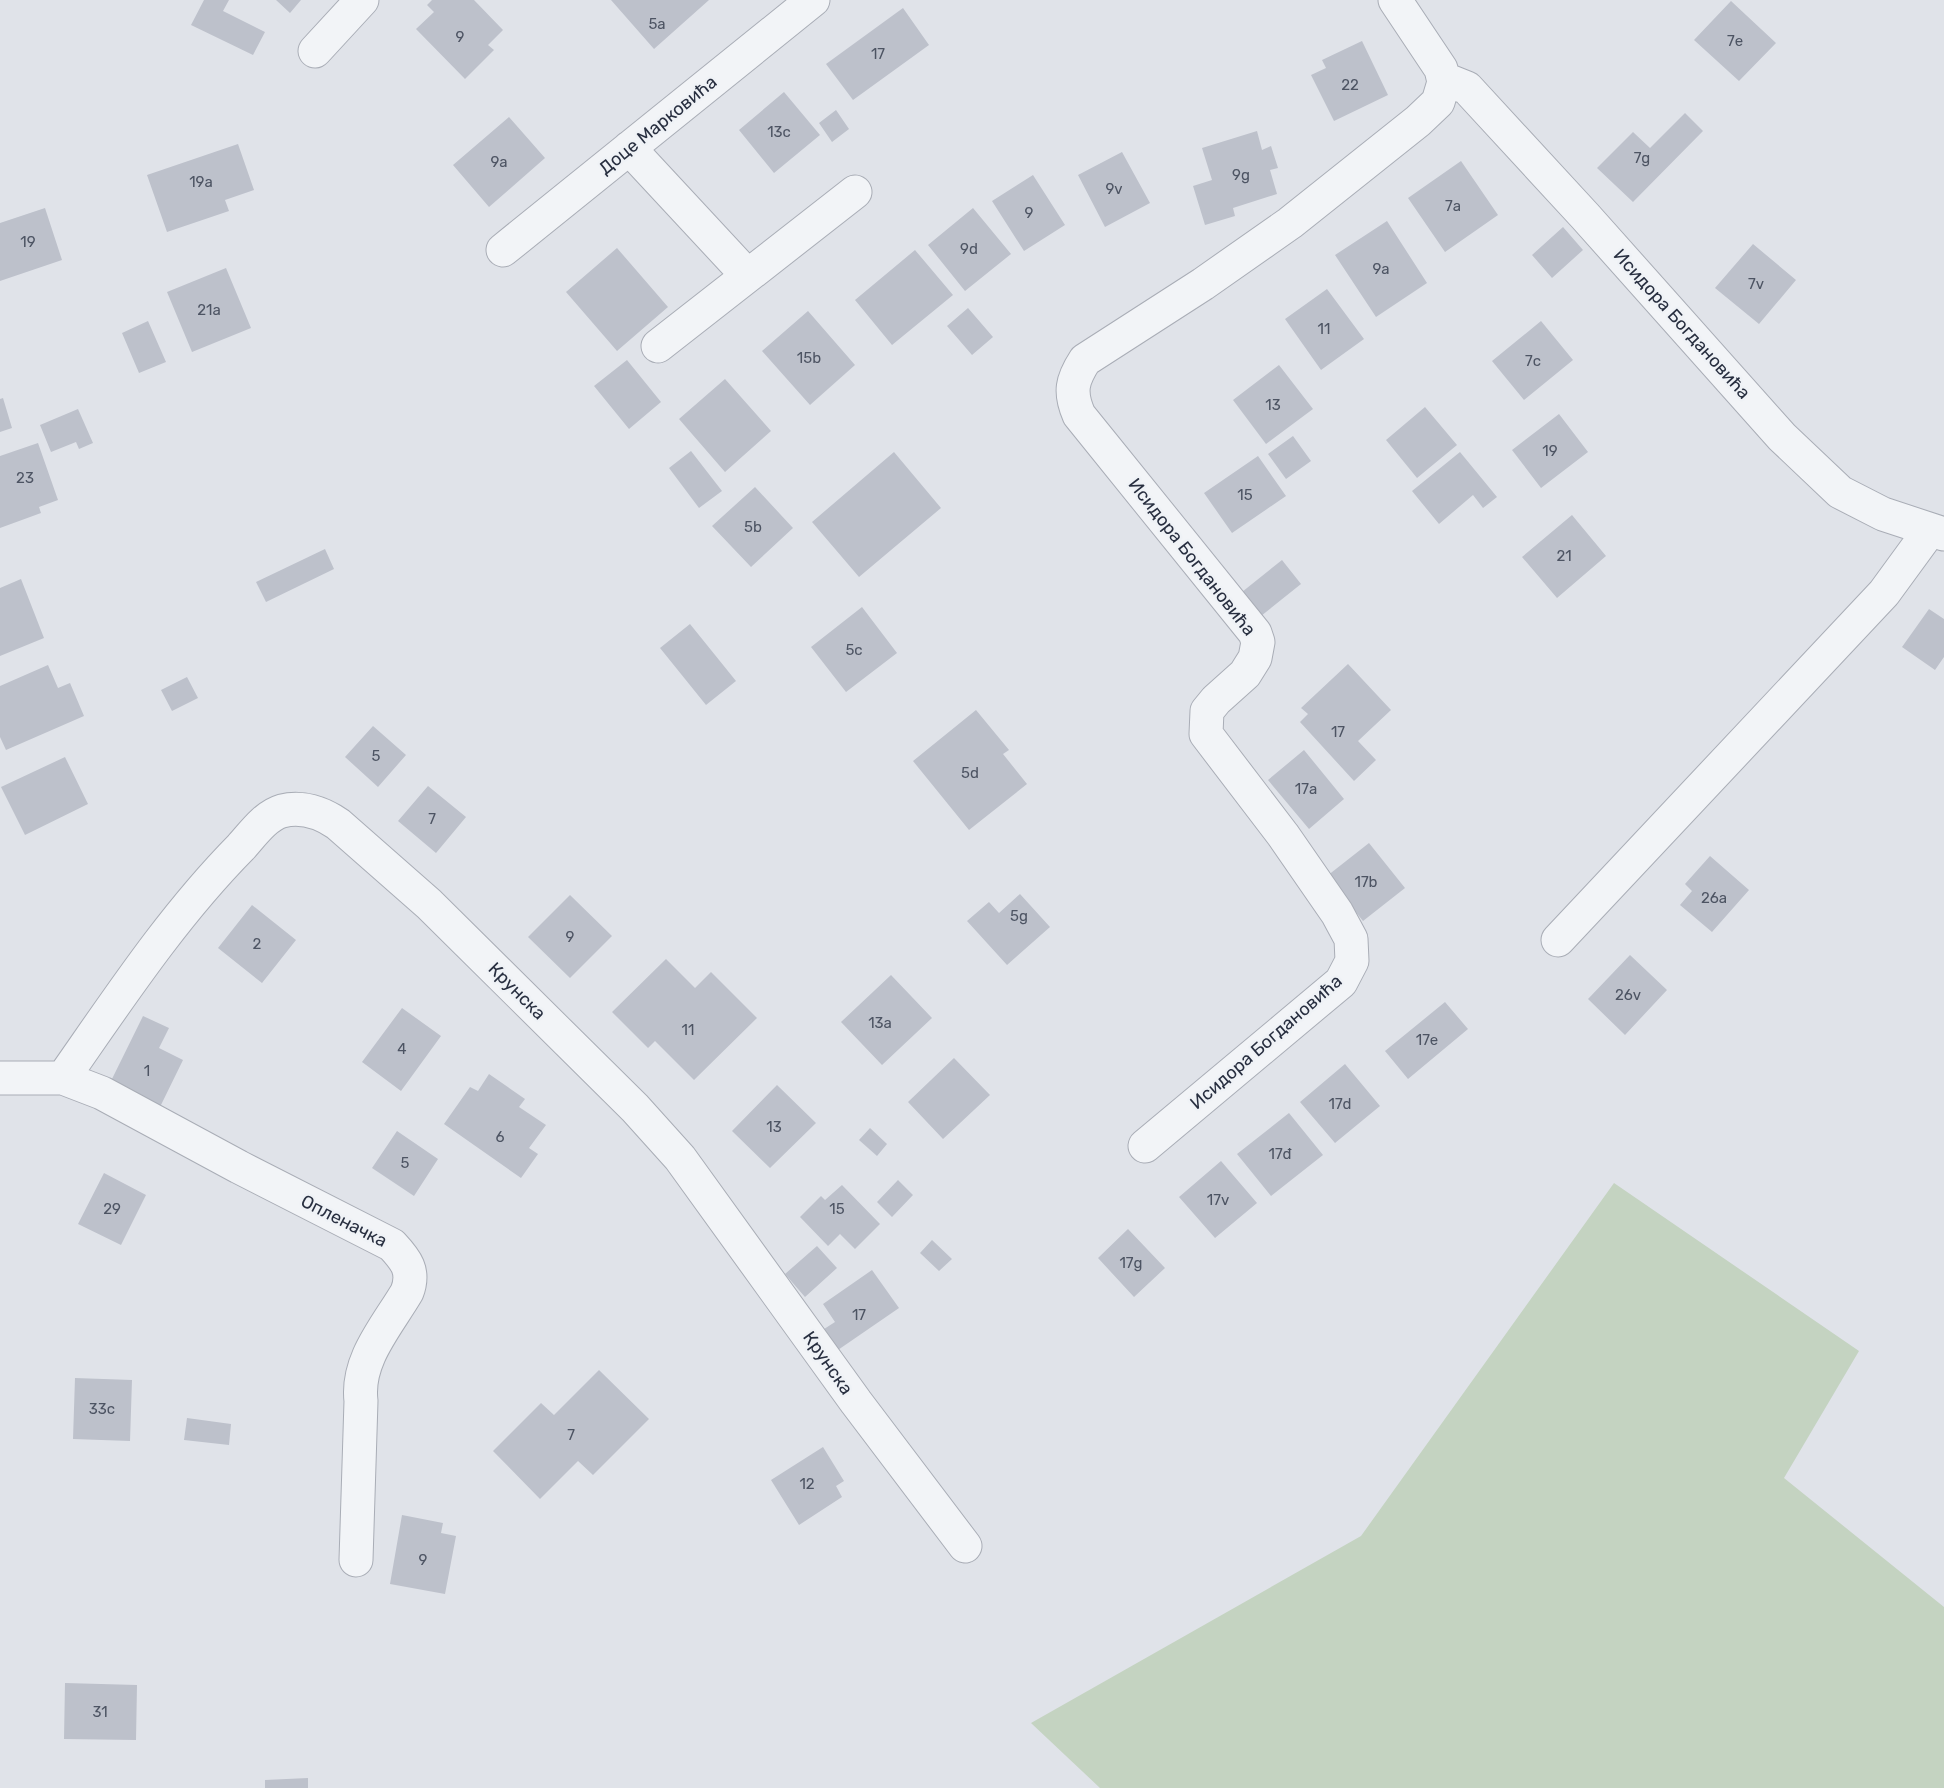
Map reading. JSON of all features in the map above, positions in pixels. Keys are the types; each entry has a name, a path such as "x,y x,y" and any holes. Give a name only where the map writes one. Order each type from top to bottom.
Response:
{"street":[{"path":"315,51 362,0"},
{"name":"Доце Марковића","path":"503,250 813,0"},
{"path":"1395,0 1441,69 1444,82"},
{"name":"Исидора Богдановића","path":"1145,1146 1341,982 1352,961 1351,939 1337,913 1290,845 1206,734 1207,711 1215,700 1245,674 1255,658 1257,642 1255,633 1079,415 1074,403 1073,387 1075,375 1085,360 1203,284 1300,216 1418,121 1438,102 1444,82 1452,82 1467,88 1782,436 1840,492 1883,514 1937,532"},
{"path":"628,148 747,274"},
{"path":"658,346 747,274 855,192"},
{"path":"1558,940 1884,593 1937,532"},
{"name":"Крунска","path":"63,1078 153,948 214,874 267,819 282,811 306,810 324,814 429,904 635,1108 680,1158 856,1402 964,1546"},
{"path":"0,1078 63,1078"},
{"name":"Опленачка","path":"63,1078 102,1093 238,1167 392,1245 402,1256 412,1280 366,1359 359,1389 361,1401 356,1560"}],"green space":[{"path":"1614,1183 1859,1351 1784,1478 1944,1607 1944,1788 1100,1788 1031,1723 1361,1536"}],"building":[{"path":"204,0 229,0 223,11 265,32 253,55 191,25"},
{"path":"276,0 301,0 290,13"},
{"path":"432,0 474,0 503,30 488,45 494,50 465,79 416,29 434,12 427,5"},
{"path":"611,0 709,0 654,49"},
{"path":"1731,1 1776,43 1739,81 1694,40"},
{"path":"903,8 929,45 853,100 826,64"},
{"path":"1362,41 1388,95 1334,121 1311,75 1326,68 1322,60"},
{"path":"784,92 820,135 774,173 739,130"},
{"path":"836,110 849,129 832,142 819,123"},
{"path":"1685,113 1703,131 1633,202 1597,168 1633,132 1650,148"},
{"path":"509,117 545,158 489,207 453,165"},
{"path":"1257,131 1262,150 1271,146 1278,168 1270,170 1277,194 1233,208 1235,216 1205,225 1193,186 1212,180 1202,148"},
{"path":"238,144 254,190 225,200 229,211 167,232 147,175"},
{"path":"1122,152 1150,203 1105,227 1078,175"},
{"path":"1461,161 1498,215 1445,252 1408,198"},
{"path":"1033,175 1065,225 1024,251 992,201"},
{"path":"45,208 62,260 0,281 0,223"},
{"path":"973,208 1011,254 965,291 928,245"},
{"path":"1387,221 1427,283 1376,317 1335,255"},
{"path":"1563,227 1583,250 1552,278 1532,255"},
{"path":"1753,244 1796,280 1759,324 1715,288"},
{"path":"617,248 668,307 617,351 566,292"},
{"path":"915,250 953,295 892,345 855,300"},
{"path":"226,268 251,328 192,352 167,292"},
{"path":"1327,289 1364,339 1321,370 1285,319"},
{"path":"968,308 993,337 972,355 947,326"},
{"path":"808,311 855,365 810,405 762,351"},
{"path":"148,321 166,362 139,373 122,333"},
{"path":"1541,321 1573,360 1524,400 1492,361"},
{"path":"627,360 661,402 629,429 594,386"},
{"path":"1279,365 1313,409 1266,444 1233,400"},
{"path":"725,379 771,431 725,472 679,419"},
{"path":"3,398 12,428 0,432 0,399"},
{"path":"1425,407 1457,445 1417,478 1386,440"},
{"path":"78,409 93,443 79,449 76,442 51,452 40,425"},
{"path":"1559,414 1588,452 1541,488 1512,450"},
{"path":"1293,436 1311,461 1286,479 1268,454"},
{"path":"38,443 58,500 39,507 41,513 0,528 0,456"},
{"path":"691,451 722,491 699,508 669,468"},
{"path":"894,452 941,508 859,577 812,522"},
{"path":"1460,452 1497,497 1483,508 1473,495 1439,524 1412,491"},
{"path":"1258,456 1286,496 1232,533 1204,493"},
{"path":"755,487 793,528 751,567 712,526"},
{"path":"1572,515 1606,556 1557,598 1522,557"},
{"path":"325,549 334,569 266,602 256,582"},
{"path":"1282,560 1301,584 1261,616 1242,592"},
{"path":"21,579 44,638 0,656 0,588"},
{"path":"862,607 897,653 846,692 811,647"},
{"path":"1929,609 1944,619 1944,657 1935,670 1902,647"},
{"path":"690,624 736,681 706,705 660,648"},
{"path":"1348,664 1391,710 1358,741 1376,760 1354,781 1300,722 1308,714 1301,708"},
{"path":"48,665 58,688 70,683 84,716 6,750 0,737 0,686"},
{"path":"187,677 198,698 172,711 161,690"},
{"path":"976,710 1009,750 1003,754 1027,784 969,830 913,761"},
{"path":"373,726 406,755 378,787 345,757"},
{"path":"1304,750 1344,799 1309,829 1268,780"},
{"path":"65,757 88,804 25,835 1,787"},
{"path":"428,786 466,817 436,853 398,821"},
{"path":"1369,843 1405,888 1363,921 1327,876"},
{"path":"1710,856 1749,890 1712,932 1680,905 1692,891 1685,884"},
{"path":"1020,894 1050,927 1007,965 967,921 989,902 999,913"},
{"path":"570,895 612,936 570,978 528,937"},
{"path":"252,905 296,940 262,983 218,948"},
{"path":"1630,955 1667,990 1625,1035 1588,999"},
{"path":"666,959 695,988 711,972 757,1018 694,1080 655,1041 648,1048 612,1012"},
{"path":"891,975 932,1018 882,1065 841,1022"},
{"path":"1445,1002 1468,1029 1408,1079 1385,1051"},
{"path":"402,1008 441,1036 401,1091 362,1062"},
{"path":"143,1016 169,1028 159,1048 183,1060 160,1107 110,1083"},
{"path":"954,1058 990,1095 943,1139 908,1102"},
{"path":"1345,1064 1380,1106 1335,1143 1300,1102"},
{"path":"489,1074 525,1099 519,1107 546,1125 529,1148 538,1154 521,1178 444,1124 470,1087 478,1091"},
{"path":"777,1085 816,1123 770,1168 732,1131"},
{"path":"1289,1113 1323,1155 1271,1196 1237,1154"},
{"path":"870,1128 887,1144 877,1156 859,1140"},
{"path":"397,1131 438,1159 414,1196 372,1168"},
{"path":"1221,1161 1257,1203 1215,1238 1179,1197"},
{"path":"104,1173 146,1195 121,1245 78,1224"},
{"path":"898,1180 913,1195 892,1217 877,1202"},
{"path":"842,1185 880,1224 855,1249 840,1234 828,1246 800,1217 821,1196 825,1200"},
{"path":"1128,1229 1165,1268 1134,1297 1098,1258"},
{"path":"932,1240 952,1259 939,1271 920,1253"},
{"path":"817,1246 837,1268 805,1297 785,1274"},
{"path":"872,1270 899,1308 835,1352 821,1331 835,1322 823,1304"},
{"path":"599,1370 649,1419 593,1475 578,1461 540,1499 493,1451 541,1403 554,1415"},
{"path":"75,1378 132,1380 130,1441 73,1439"},
{"path":"187,1418 231,1424 229,1445 184,1440"},
{"path":"823,1447 844,1481 836,1486 842,1497 799,1525 771,1480"},
{"path":"402,1515 443,1523 441,1533 456,1536 445,1594 390,1584"},
{"path":"65,1683 137,1685 136,1740 64,1739"},
{"path":"308,1778 308,1788 265,1788 265,1780"}]}
